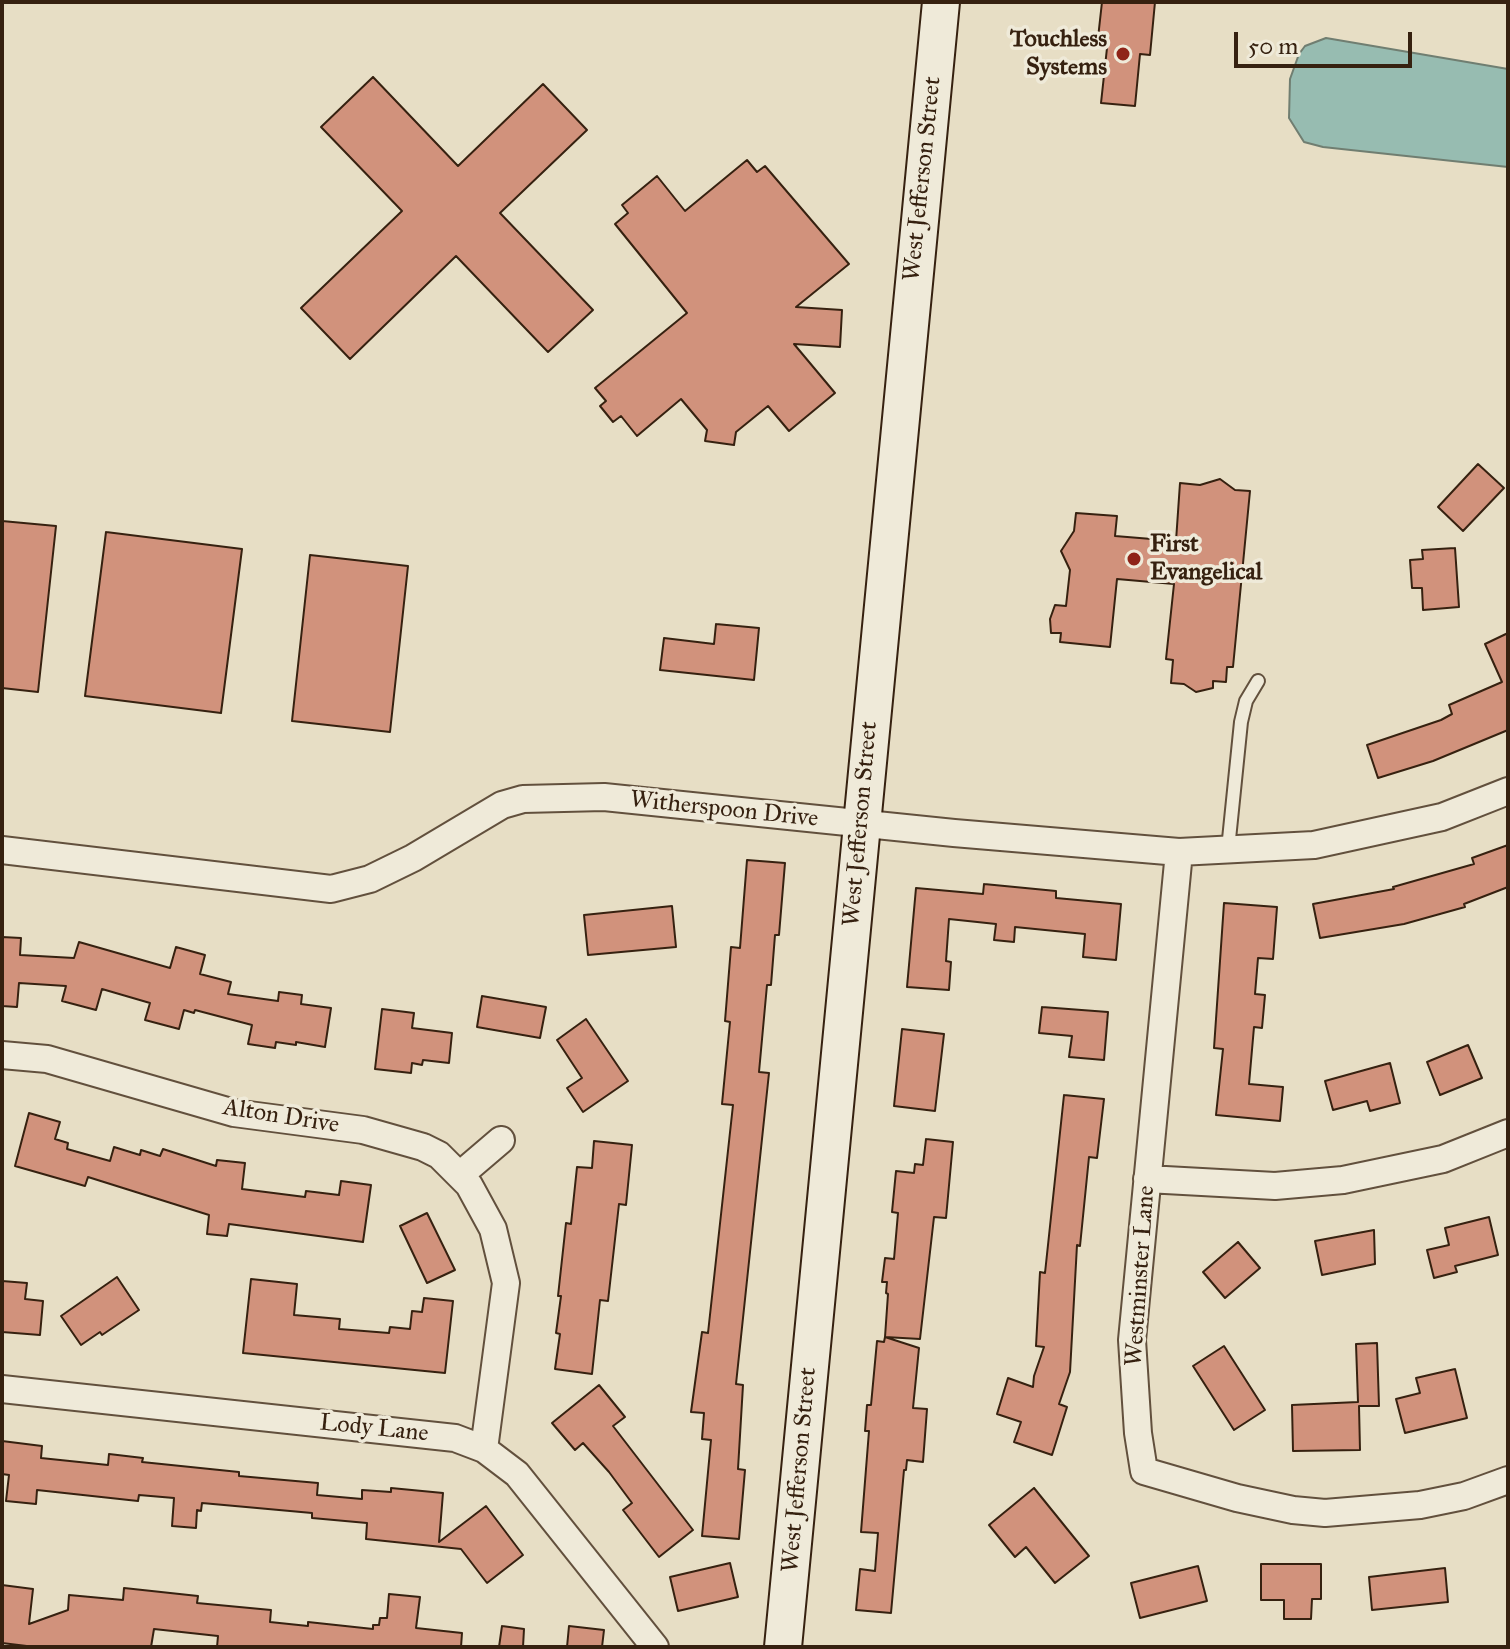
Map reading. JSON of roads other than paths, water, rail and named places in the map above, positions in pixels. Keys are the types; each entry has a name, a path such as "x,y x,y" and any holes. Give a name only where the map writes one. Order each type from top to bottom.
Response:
{"street":[{"name":"West Jefferson Street","path":"783,1647 941,2"},
{"name":"Witherspoon Drive","path":"2,850 331,889 364,882 413,858 502,805 523,799 604,797 861,824 1179,852 1314,845 1442,817 1508,791"},
{"name":"Westminster Lane","path":"1179,852 1132,1340 1138,1433 1144,1471 1237,1498 1293,1510 1325,1513 1420,1505 1464,1496 1508,1480"},
{"name":"Alton Drive","path":"2,1055 47,1059 234,1113 363,1130 423,1147 439,1155 469,1185 493,1229 506,1283 484,1449"},
{"path":"1147,1179 1275,1186 1343,1180 1443,1159 1508,1133"},
{"path":"460,1175 501,1140"},
{"name":"Lody Lane","path":"2,1389 455,1438 484,1449 517,1474 655,1647"}],"lane":[{"path":"1228,849 1241,722 1246,701 1258,681"}],"water":[{"path":"1326,38 1508,69 1508,167 1323,147 1304,142 1289,118 1290,79 1305,46"}],"place":[{"name":"Touchless Systems","path":"1123,54"},
{"name":"First Evangelical","path":"1134,559"}]}
